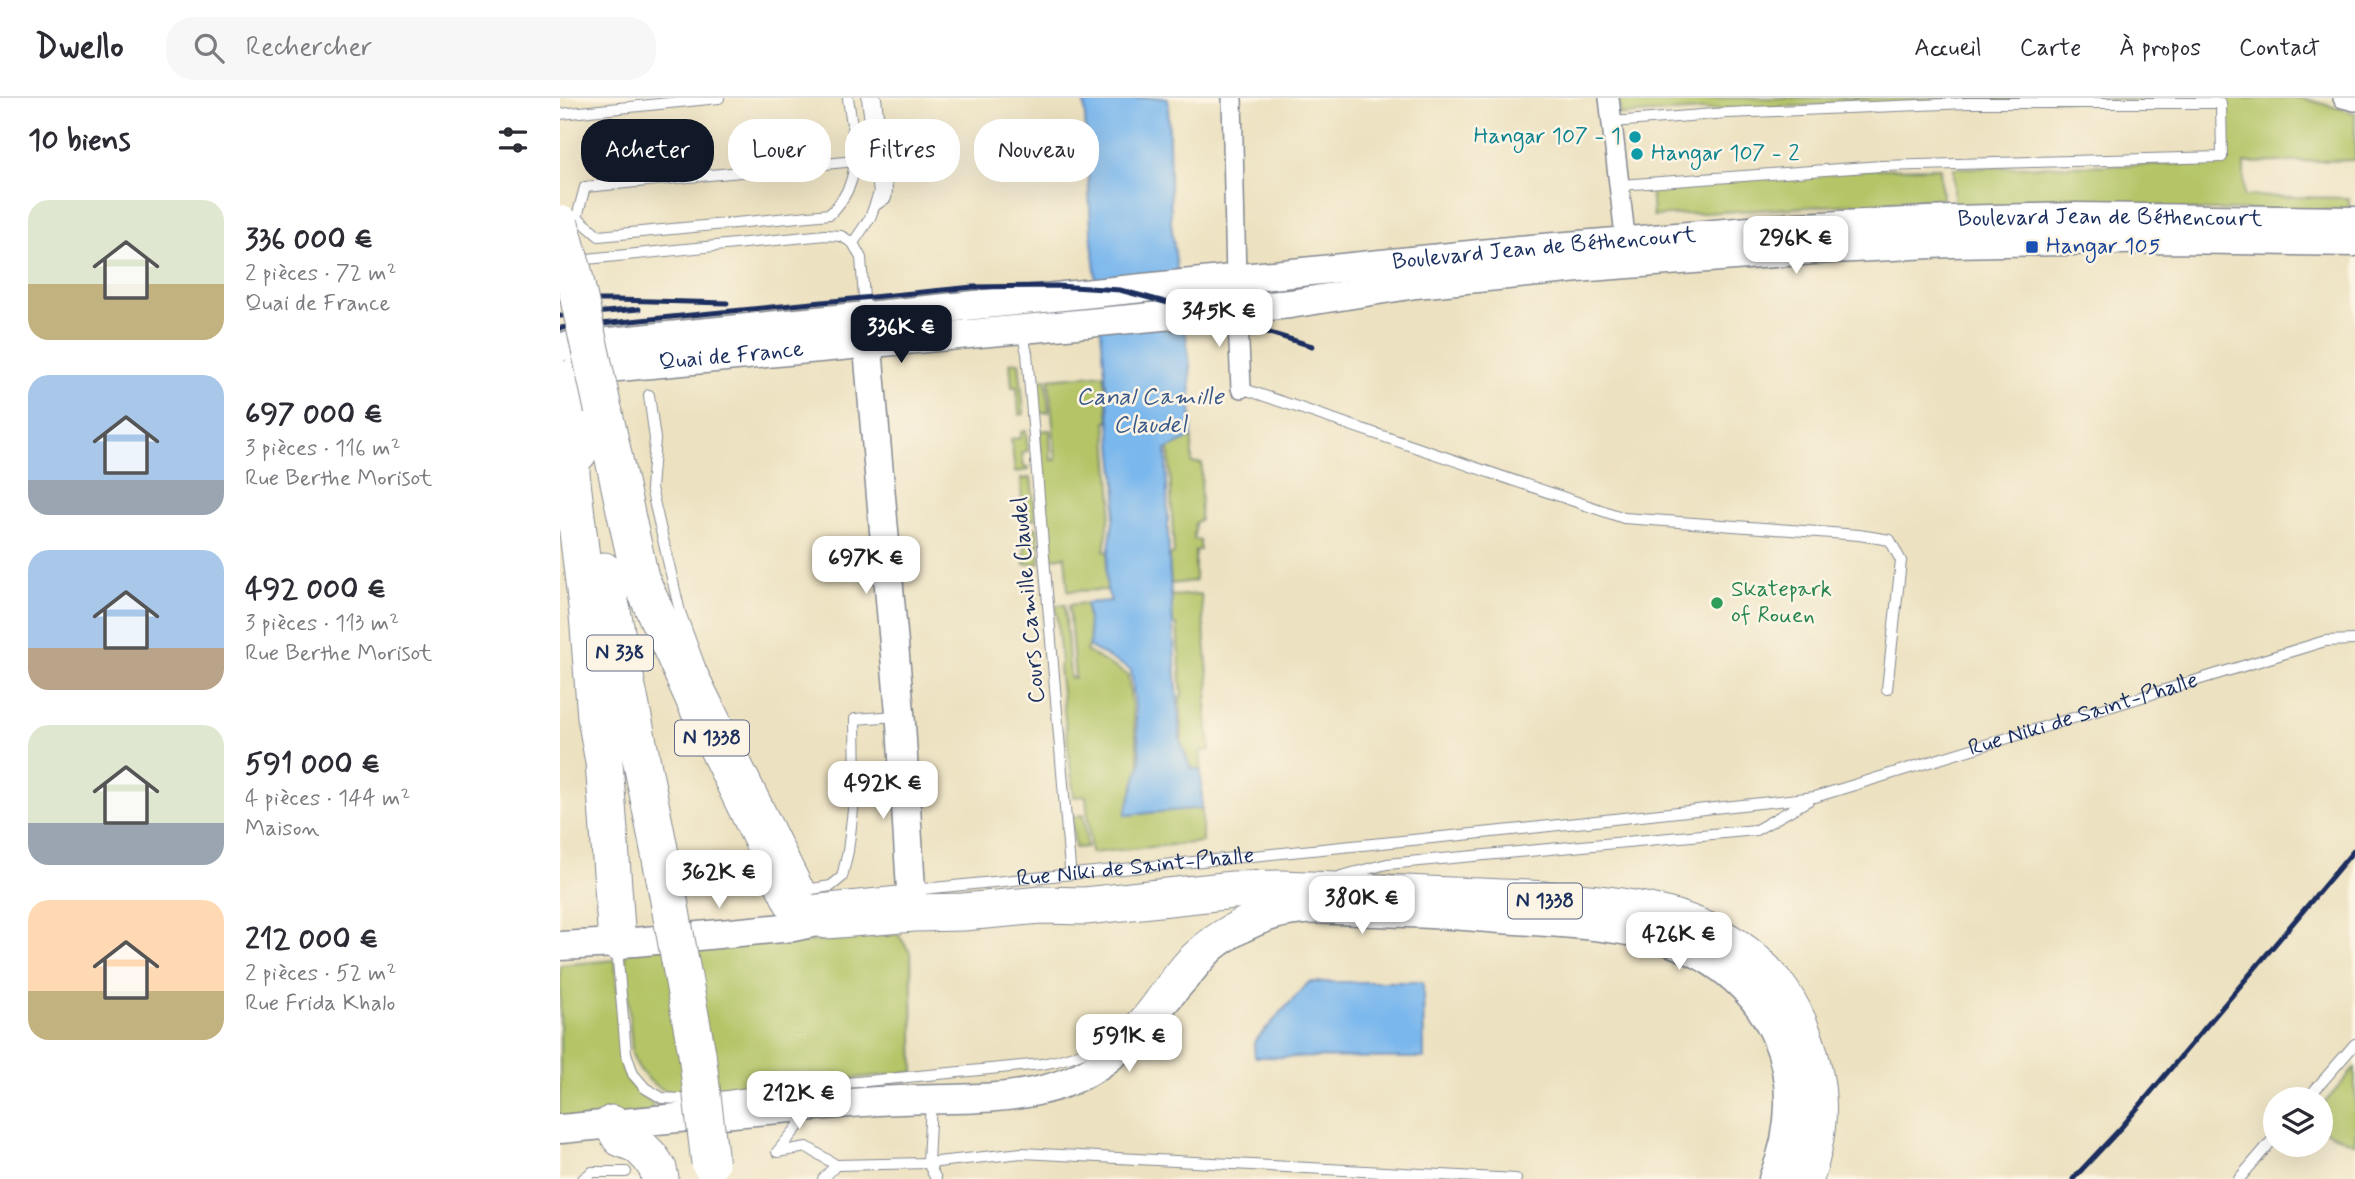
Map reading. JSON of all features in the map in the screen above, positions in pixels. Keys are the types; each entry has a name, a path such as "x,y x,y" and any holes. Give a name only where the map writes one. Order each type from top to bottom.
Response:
{"highway":[{"name":"N 1338","path":"564,219 573,271 581,418"},
{"name":"N 1338","path":"560,379 581,418 640,578 700,712 789,895 800,909 826,920 913,901 963,912 1041,905 1085,906 1233,890 1301,890 1616,905 1678,918 1730,943 1763,969 1786,999 1800,1026 1812,1058 1819,1122 1814,1153 1805,1179"},
{"name":"N 338","path":"581,418 587,484 697,1053 710,1163 709,1179"},
{"path":"581,418 572,474 596,717 604,762 617,942"},
{"path":"612,1124 621,1138 638,1145 658,1169 643,1175"}],"main road":[{"name":"Boulevard Jean de Béthencourt","path":"1237,309 1290,304 1799,227 1951,220 2196,217 2355,221"},
{"name":"Boulevard Jean de Béthencourt","path":"1236,279 1519,250 1627,253 1814,250 1951,243 2172,239 2355,242"},
{"name":"Quai de France","path":"560,373 1236,279"},
{"name":"Quai de France","path":"560,347 867,330 1021,329 1237,309"},
{"path":"867,330 901,716 913,901"},
{"name":"N 1338","path":"931,1101 1021,1094 1050,1088 1080,1076 1111,1058 1137,1035 1216,944 1272,916 1301,911 1343,910 1449,915 1598,928 1665,940 1696,954 1729,975 1766,1015 1779,1040 1787,1066 1790,1108 1784,1148 1773,1179"},
{"path":"560,946 635,942 793,927 826,920"},
{"path":"560,1129 814,1106 931,1101"}],"street":[{"path":"1232,98 1241,388"},
{"path":"1609,98 1627,253"},
{"path":"2343,98 2355,101"}],"lane":[{"path":"560,114 719,98"},
{"path":"848,98 851,119"},
{"path":"853,243 875,206 879,192 867,98"},
{"path":"875,206 886,198 887,190 876,98"},
{"path":"1613,122 1727,113 1956,104 2221,103 2222,157 1881,166 1620,185"},
{"path":"845,162 585,187 564,219 598,236 830,214 847,194 850,182"},
{"path":"560,262 825,235 841,236 853,243 861,258 867,330"},
{"name":"Cours Camille Claudel","path":"1021,329 1028,367 1070,868"},
{"path":"1241,388 1624,518 1889,540 1901,561 1887,689"},
{"path":"649,395 655,439 651,488 680,612 701,669 806,882 812,889 831,886 842,877 856,785 855,719 901,716"},
{"name":"Rue Niki de Saint-Phalle","path":"789,895 821,900 913,901 1815,797 2312,645 2355,640"},
{"name":"Rue Niki de Saint-Phalle","path":"617,942 626,1053 633,1074 645,1088 662,1098 701,1100 754,1092 1042,1064 1087,1052 1113,1035 1137,1013 1182,956 1209,931 1235,915 1301,890 1388,864 1756,830 1815,797"},
{"path":"2317,1087 2355,1044"},
{"path":"931,1101 928,1163 936,1179"},
{"path":"814,1106 777,1152 807,1147 836,1165 928,1163 1021,1153 1516,1179"},
{"path":"2239,1179 2263,1151"},
{"path":"823,1179 836,1165"},
{"path":"583,1179 592,1172 643,1175"}],"green space":[{"path":"1619,98 2302,98 2355,113 2355,160 2244,163 2244,196 2349,198 2349,210 1954,210 1954,168 2226,163 2225,99 1922,102 1620,115"},
{"path":"1940,168 1942,199 1653,216 1651,186 1869,169"},
{"path":"1019,362 1024,414 1019,415 1017,387 1012,387 1010,363"},
{"path":"1104,374 1112,501 1104,551 1108,552 1107,590 1068,591 1065,556 1050,559 1039,431 1050,430 1051,460 1056,460 1049,379"},
{"path":"1046,379 1049,412 1038,413 1035,381"},
{"path":"1026,431 1028,451 1022,452 1024,467 1029,467 1029,470 1015,472 1011,439 1021,438 1021,432"},
{"path":"1192,437 1192,463 1202,463 1200,520 1195,523 1194,539 1200,540 1200,550 1195,551 1195,581 1171,584 1169,555 1174,554 1169,450 1166,449"},
{"path":"1031,478 1036,519 1022,520 1021,479"},
{"path":"1037,527 1040,563 1025,564 1025,533"},
{"path":"1201,594 1209,686 1206,706 1210,750 1201,751 1201,771 1190,767 1180,740 1182,695 1177,625 1173,625 1171,596"},
{"path":"1086,603 1090,641 1086,651 1128,675 1141,762 1126,815 1202,808 1202,842 1091,853 1086,796 1074,797 1059,667 1061,663 1056,605 1065,605 1070,678 1075,678 1069,605"},
{"path":"1083,815 1087,847 1075,848 1072,817"},
{"path":"898,934 911,954 914,1072 684,1096 659,1087 646,1077 636,1063 632,1054 625,950 785,936 786,944"},
{"path":"615,960 624,1072 635,1089 652,1102 653,1112 560,1121 560,965"},
{"path":"2355,1068 2355,1144 2333,1134 2333,1093"}],"water":[{"name":"Canal Camille Claudel","path":"1084,98 1168,98 1171,223 1190,366 1192,437 1166,450 1169,562 1180,740 1190,767 1201,771 1202,808 1125,815 1141,762 1131,670 1088,646 1090,641 1086,603 1111,601 1107,590 1106,570 1117,494 1088,182 1099,182 1099,119 1085,119"},
{"path":"1309,982 1423,982 1424,1058 1255,1057 1254,1042"}],"railway":[{"path":"560,328 973,287 1057,286 1120,290 1312,346"},
{"path":"560,300 727,303"},
{"path":"560,316 639,309"},
{"path":"2073,1179 2120,1129 2355,849"}],"place":[{"name":"Hangar 107 - 1","path":"1635,137"},
{"name":"Hangar 107 - 2","path":"1637,154"},
{"name":"Hangar 105","path":"2032,247"},
{"name":"Skatepark of Rouen","path":"1717,603"}]}
